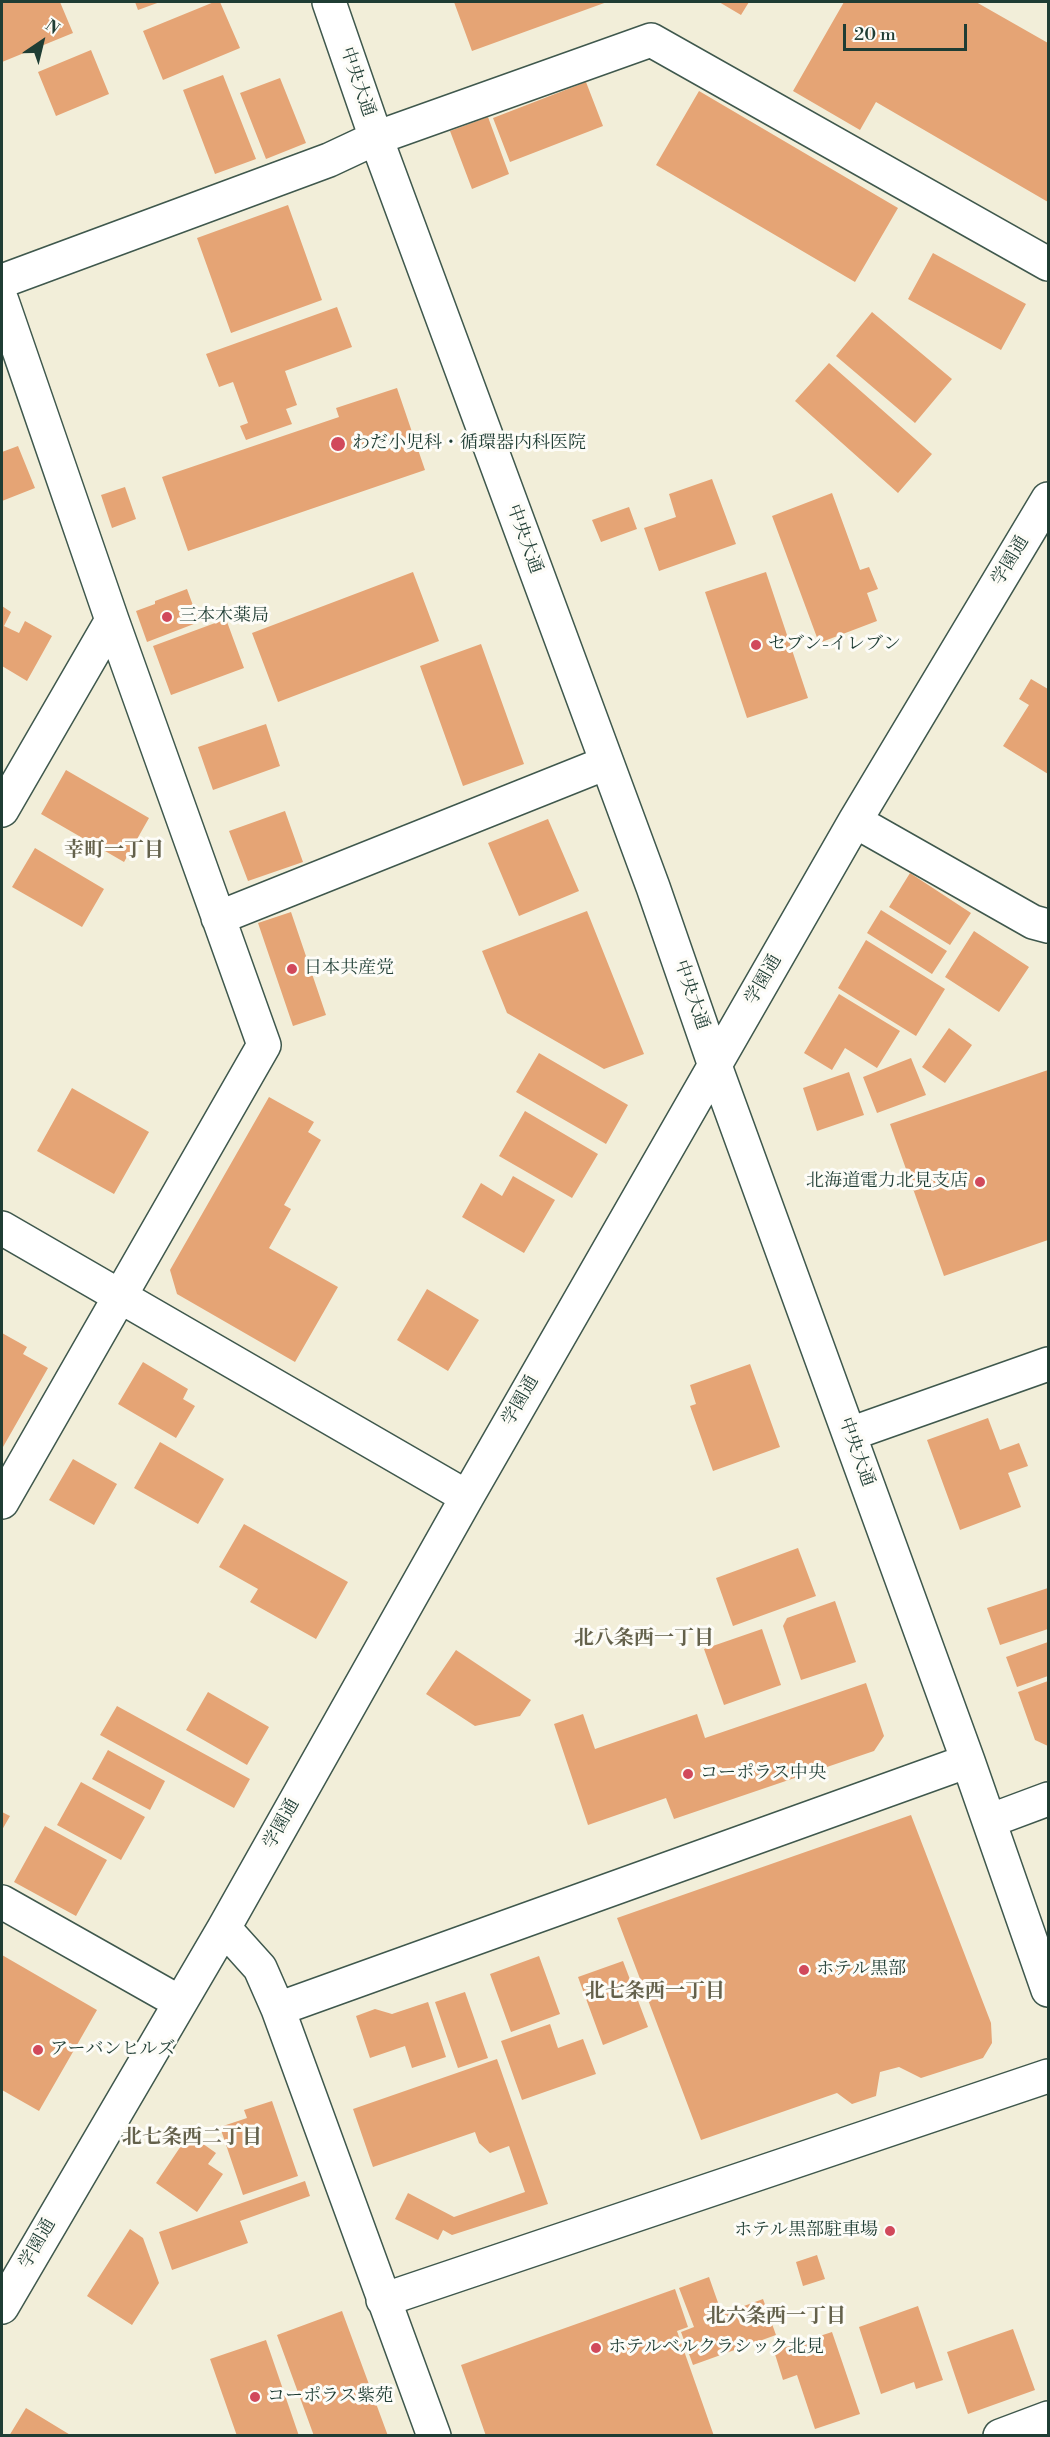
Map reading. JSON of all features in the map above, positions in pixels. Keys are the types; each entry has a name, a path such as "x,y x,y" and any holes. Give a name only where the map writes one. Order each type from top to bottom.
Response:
{"street":[{"name":"中央大通","path":"329,2 376,138 850,1434 1048,1990"},
{"path":"2,281 328,160 376,138 651,40 1048,264"},
{"path":"2,301 112,620 264,1045 2,1502"},
{"name":"学園通","path":"2,2307 178,2002 224,1928 466,1497 855,820 1048,499"},
{"path":"2,810 112,620"},
{"path":"218,918 606,762"},
{"path":"855,820 1033,922 1048,926"},
{"path":"2,1228 466,1497"},
{"path":"850,1434 1048,1364"},
{"path":"278,2009 968,1761"},
{"path":"989,1821 1048,1799"},
{"path":"2,1902 178,2002"},
{"path":"224,1928 260,1968 278,2009 434,2436"},
{"path":"383,2300 1048,2076"},
{"path":"1000,2436 1048,2418"}],"building":[{"path":"2,2 60,2 73,33 2,62"},
{"path":"135,2 160,2 138,10"},
{"path":"214,2 220,2 240,48 163,80 143,31"},
{"path":"454,2 607,2 472,51"},
{"path":"719,2 749,2 741,15"},
{"path":"844,2 976,2 1048,43 1048,202 876,102 860,130 793,91"},
{"path":"91,50 109,94 56,116 38,72"},
{"path":"223,75 256,159 215,174 183,90"},
{"path":"280,78 306,143 266,159 240,93"},
{"path":"586,82 603,126 510,162 493,118"},
{"path":"699,91 898,208 855,282 656,165"},
{"path":"488,117 509,174 472,189 450,131"},
{"path":"288,205 322,300 231,333 197,238"},
{"path":"933,253 1026,304 1001,350 908,299"},
{"path":"337,307 352,347 285,371 297,405 286,409 292,424 246,440 240,426 248,423 233,382 219,387 206,354"},
{"path":"872,312 952,379 915,423 836,356"},
{"path":"829,363 932,454 898,493 795,401"},
{"name":"わだ小児科・循環器内科医院","path":"397,388 425,470 188,551 162,477 339,417 336,408"},
{"path":"18,446 35,488 2,501 2,452"},
{"path":"712,479 736,544 659,571 644,528 676,517 669,494"},
{"path":"125,487 136,519 112,528 101,495"},
{"path":"832,493 860,570 869,567 878,589 867,593 877,621 819,643 772,516"},
{"path":"629,507 637,529 601,542 592,520"},
{"path":"413,572 439,641 278,702 252,633"},
{"name":"セブン-イレブン","path":"766,572 808,698 747,718 705,592"},
{"name":"三本木薬局","path":"187,589 199,622 147,642 136,611"},
{"path":"2,606 11,612 4,626 19,633 25,621 52,636 27,681 2,666"},
{"path":"226,619 244,668 171,695 153,646"},
{"path":"481,644 524,764 463,786 420,666"},
{"path":"1031,679 1048,689 1048,774 1003,746 1029,705 1019,699"},
{"path":"266,724 280,766 213,790 198,747"},
{"path":"66,770 149,818 124,862 41,814"},
{"path":"285,811 303,862 248,881 229,831"},
{"path":"548,819 579,891 519,916 488,843"},
{"path":"35,848 104,889 82,927 12,887"},
{"path":"910,873 971,913 950,945 889,907"},
{"path":"881,910 947,951 932,974 867,933"},
{"path":"587,911 644,1054 604,1069 507,1013 482,951"},
{"name":"日本共産党","path":"291,912 326,1015 293,1026 258,923"},
{"path":"974,931 1029,967 999,1012 945,977"},
{"path":"866,940 945,989 916,1036 838,988"},
{"path":"839,994 900,1031 877,1068 845,1048 832,1070 804,1053"},
{"path":"949,1028 972,1045 945,1083 922,1067"},
{"path":"539,1053 628,1105 606,1144 516,1092"},
{"path":"911,1058 926,1095 877,1113 863,1077"},
{"name":"北海道電力北見支店","path":"1048,1070 1048,1240 944,1276 890,1124"},
{"path":"849,1072 864,1115 817,1131 803,1088"},
{"path":"72,1088 149,1132 114,1194 37,1151"},
{"path":"269,1097 314,1122 308,1132 321,1140 284,1205 291,1209 269,1248 338,1287 295,1362 177,1294 170,1270"},
{"path":"525,1111 598,1154 572,1198 499,1156"},
{"path":"513,1176 555,1200 524,1253 462,1217 481,1183 502,1196"},
{"path":"427,1289 479,1320 448,1371 397,1340"},
{"path":"2,1333 27,1347 23,1354 48,1368 3,1447 2,1446"},
{"path":"143,1362 188,1389 183,1399 195,1406 176,1438 118,1404"},
{"path":"750,1364 780,1447 713,1471 690,1406 696,1404 690,1385"},
{"path":"988,1418 1000,1450 1019,1443 1028,1466 1008,1473 1021,1507 960,1530 927,1440"},
{"path":"160,1442 224,1479 198,1524 134,1488"},
{"path":"73,1459 117,1484 94,1525 49,1500"},
{"path":"244,1524 348,1582 316,1639 250,1602 258,1589 219,1567"},
{"path":"798,1548 816,1596 733,1626 716,1578"},
{"path":"1048,1588 1048,1629 1000,1645 987,1608"},
{"path":"835,1601 856,1662 801,1680 783,1626 787,1618"},
{"path":"762,1629 781,1685 724,1705 704,1649"},
{"path":"1048,1642 1048,1676 1017,1687 1006,1657"},
{"path":"456,1650 531,1700 520,1716 475,1726 426,1694"},
{"path":"1048,1681 1048,1746 1035,1740 1018,1692"},
{"name":"コーポラス中央","path":"866,1683 884,1736 874,1751 674,1819 666,1798 588,1825 554,1724 583,1714 595,1749 697,1714 705,1738"},
{"path":"208,1692 269,1727 247,1765 186,1730"},
{"path":"117,1706 250,1779 234,1808 100,1735"},
{"path":"108,1750 165,1781 150,1810 92,1779"},
{"path":"81,1782 145,1817 121,1860 57,1825"},
{"path":"2,1812 10,1816 2,1830"},
{"name":"ホテル黒部","path":"911,1815 991,2023 992,2043 983,2058 921,2078 899,2067 880,2072 876,2096 852,2104 837,2093 701,2140 617,1918"},
{"path":"45,1826 107,1860 76,1916 14,1882"},
{"name":"アーバンヒルズ","path":"2,1955 97,2010 39,2111 2,2090"},
{"path":"539,1956 560,2014 511,2032 490,1974"},
{"path":"623,1961 648,2027 603,2045 578,1977"},
{"path":"465,1992 488,2058 458,2068 435,2002"},
{"path":"428,2002 446,2057 412,2068 405,2046 370,2058 356,2016 375,2009 392,2014"},
{"path":"550,2024 558,2048 583,2039 596,2074 522,2100 501,2041"},
{"path":"497,2059 548,2204 452,2235 443,2230 438,2240 395,2219 408,2193 454,2217 525,2192 509,2146 490,2153 479,2143 475,2132 373,2167 353,2109"},
{"path":"272,2101 298,2176 243,2195 220,2127 247,2118 244,2110"},
{"path":"189,2134 216,2153 208,2164 223,2174 197,2212 156,2183"},
{"path":"305,2181 310,2196 240,2221 248,2243 172,2270 159,2232"},
{"path":"130,2229 143,2238 159,2283 132,2325 87,2296"},
{"path":"817,2255 825,2279 803,2286 796,2262"},
{"path":"709,2277 722,2314 763,2299 776,2335 693,2365 681,2332 694,2327 679,2288"},
{"name":"ホテルベルクラシック北見","path":"675,2289 688,2327 677,2331 714,2436 486,2436 461,2365"},
{"path":"918,2306 943,2380 916,2389 914,2382 881,2394 859,2327"},
{"path":"342,2311 388,2436 314,2436 277,2335"},
{"path":"1013,2329 1035,2390 968,2414 947,2352"},
{"path":"832,2332 860,2414 815,2429 797,2375 783,2380 774,2351"},
{"name":"コーポラス紫苑","path":"266,2340 299,2436 237,2436 210,2359"},
{"path":"26,2408 72,2436 9,2436"}],"place":[{"name":"わだ小児科・循環器内科医院","path":"338,444"},
{"name":"三本木薬局","path":"167,617"},
{"name":"セブン-イレブン","path":"756,645"},
{"name":"日本共産党","path":"292,969"},
{"name":"北海道電力北見支店","path":"980,1182"},
{"name":"コーポラス中央","path":"688,1774"},
{"name":"ホテル黒部","path":"804,1970"},
{"name":"アーバンヒルズ","path":"38,2050"},
{"name":"ホテル黒部駐車場","path":"890,2231"},
{"name":"ホテルベルクラシック北見","path":"596,2348"},
{"name":"コーポラス紫苑","path":"255,2397"}],"district":[{"name":"幸町一丁目","path":"114,851"},
{"name":"北八条西一丁目","path":"644,1639"},
{"name":"北七条西一丁目","path":"655,1992"},
{"name":"北七条西二丁目","path":"192,2138"},
{"name":"北六条西一丁目","path":"776,2317"}]}
